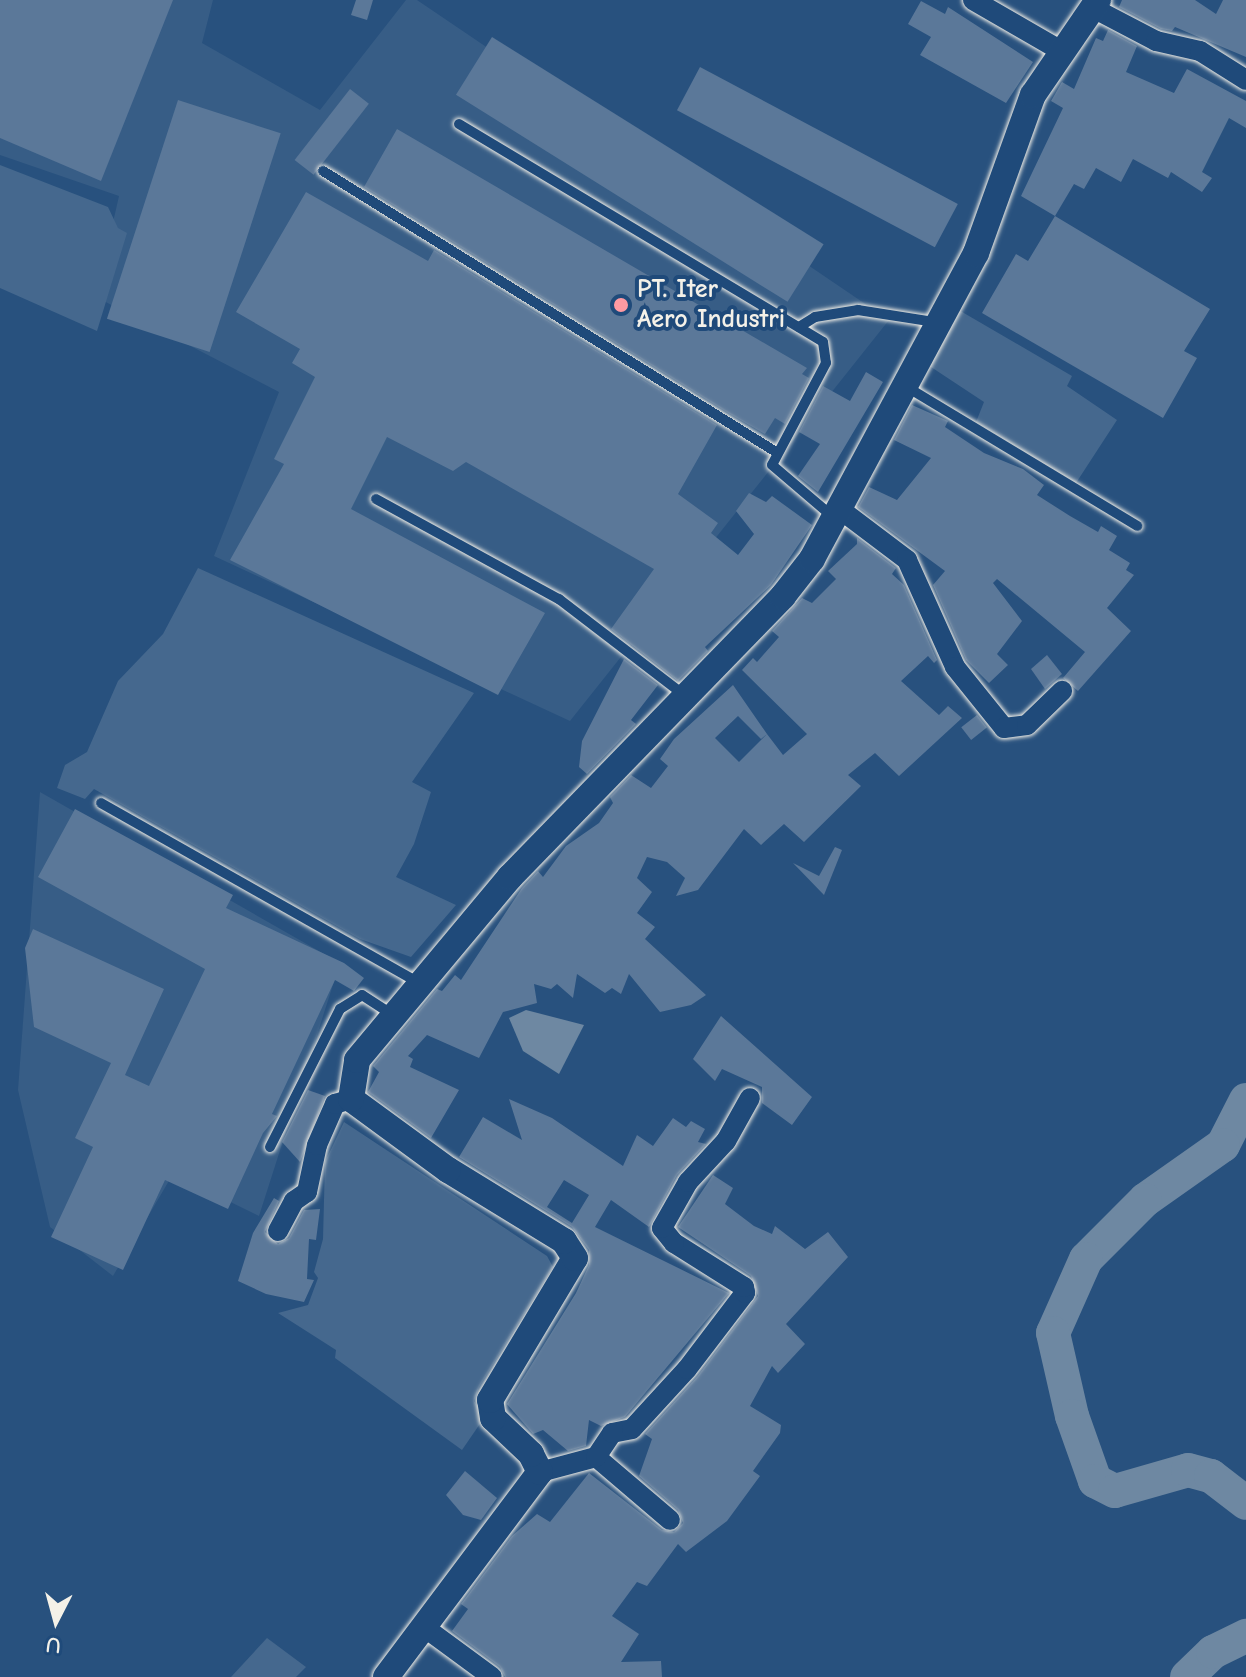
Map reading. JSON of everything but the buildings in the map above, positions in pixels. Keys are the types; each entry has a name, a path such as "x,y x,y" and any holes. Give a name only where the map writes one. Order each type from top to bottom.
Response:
{"street":[{"path":"973,0 1063,52"},
{"path":"351,1099 357,1060 391,1014 510,877 783,596 812,559 902,384 987,229 1033,95 1095,4 1156,41 1200,51 1246,80"},
{"path":"835,512 903,555 955,667 1004,728 1027,725 1062,691"},
{"path":"386,1677 540,1472 596,1457 612,1433 632,1429 746,1292 666,1237 662,1228 681,1192 726,1141 750,1098"},
{"path":"278,1231 294,1201 307,1192 317,1145 335,1104 351,1099"},
{"path":"351,1099 574,1252 573,1267 489,1406 493,1418 539,1464 540,1472"},
{"path":"596,1457 670,1520"},
{"path":"424,1627 492,1677"}],"lane":[{"path":"459,124 823,342 828,356 776,452 774,470 835,512"},
{"path":"323,171 776,452"},
{"path":"799,327 815,317 858,310 935,322"},
{"path":"902,384 1137,526"},
{"path":"376,499 559,599 685,695"},
{"path":"101,803 420,983"},
{"path":"270,1147 340,1009 362,995 391,1014"}],"shaded area":[{"path":"0,0 213,0 202,43 320,110 406,0 417,0 889,320 570,721 214,556 279,392 96,297 119,196 0,155"},
{"path":"0,165 108,207 118,228 127,233 97,331 0,288"},
{"path":"957,309 1072,376 1067,386 1117,420 1076,483 976,422 984,402 928,365"},
{"path":"198,568 474,693 412,782 431,792 414,844 396,877 456,905 411,957 360,939 94,789 85,799 57,788 65,765 87,752 118,681 163,634"},
{"path":"40,792 340,963 259,1216 173,1174 113,1276 50,1227 18,1090"},
{"path":"526,1010 584,1025 559,1074 523,1051 509,1018"},
{"path":"344,1122 547,1256 553,1267 479,1387 474,1401 484,1418 462,1450 335,1358 336,1350 278,1313 308,1305 318,1278 314,1272 323,1239 325,1162"},
{"path":"267,1638 306,1667 296,1677 231,1677"}],"waterway":[{"path":"1246,1100 1223,1145 1145,1200 1086,1259 1053,1333 1072,1416 1095,1481 1115,1491 1188,1470 1211,1476 1246,1503"},
{"path":"1187,1677 1213,1652 1246,1636"}],"place":[{"name":"PT. Iter Aero Industri","path":"621,305"}]}
